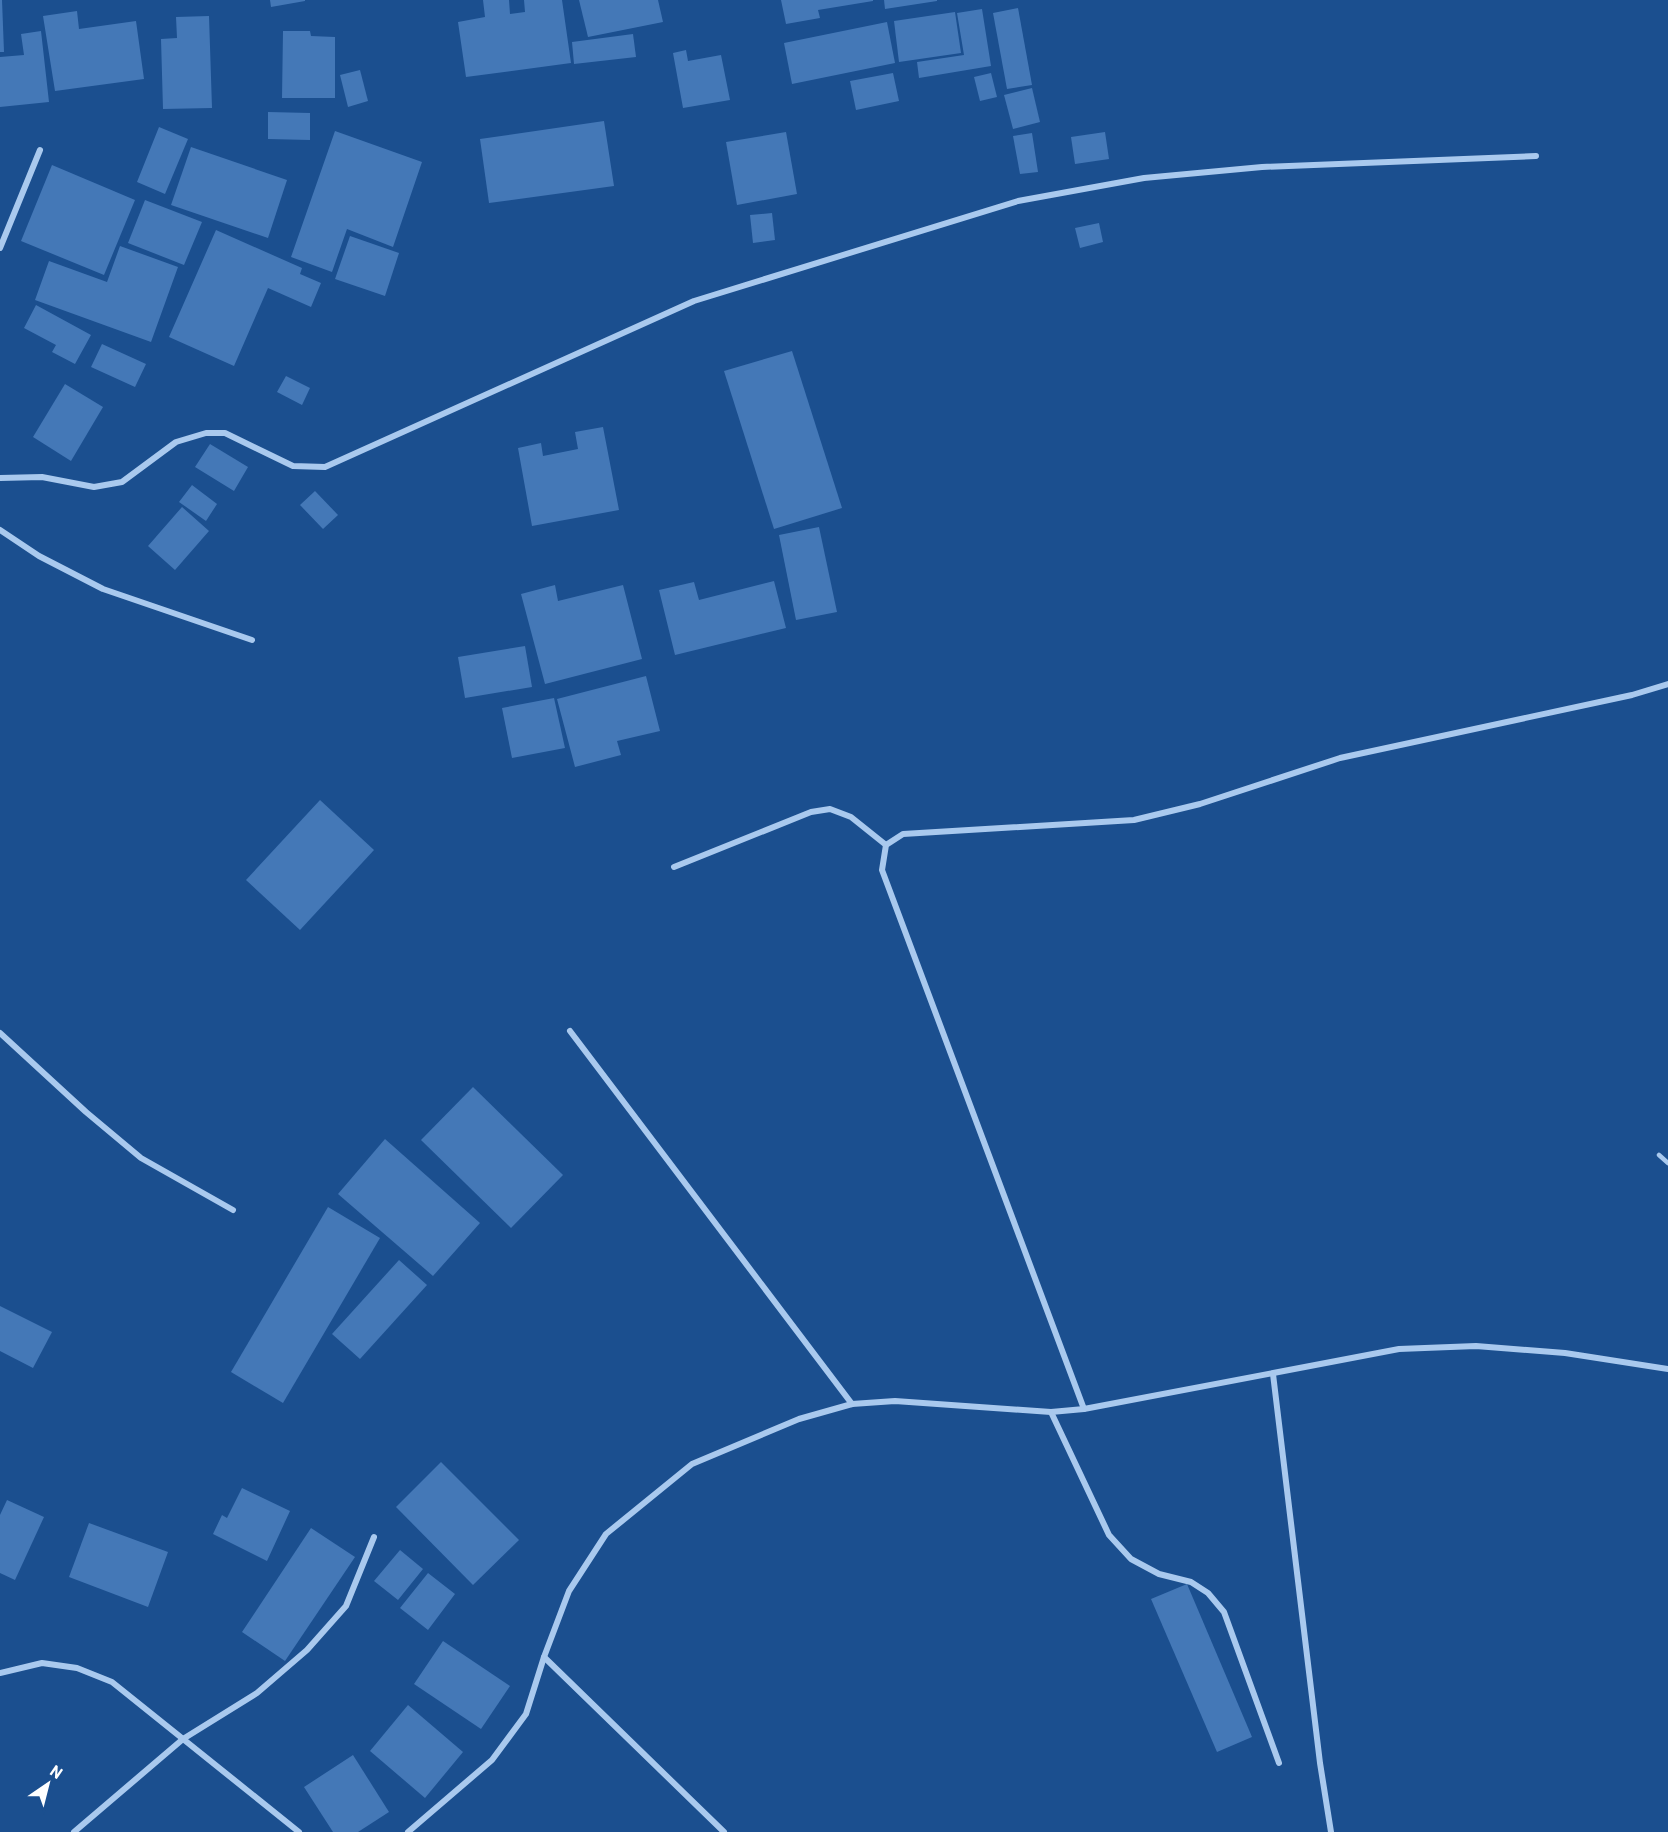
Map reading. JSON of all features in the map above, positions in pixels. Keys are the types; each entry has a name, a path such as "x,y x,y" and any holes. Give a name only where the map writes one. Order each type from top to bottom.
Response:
{"street":[{"path":"0,248 40,150"},
{"path":"0,478 42,477 94,487 122,482 176,442 206,433 225,433 293,466 325,467 694,302 1018,201 1144,178 1262,167 1536,156"},
{"path":"0,530 39,556 103,589 252,640"},
{"path":"1084,1409 882,870 886,845 903,834 1134,820 1200,804 1340,758 1632,694 1668,684"},
{"path":"674,867 811,812 831,809 852,817 886,845"},
{"path":"570,1031 852,1404"},
{"path":"0,1033 86,1112 141,1158 233,1210"},
{"path":"408,1832 492,1760 526,1714 568,1591 606,1534 692,1464 799,1419 852,1404 895,1401 1051,1412 1084,1409 1399,1350 1476,1346 1565,1353 1668,1369"},
{"path":"1274,1374 1320,1763 1331,1832"},
{"path":"1051,1412 1109,1535 1131,1558 1159,1574 1191,1582 1208,1593 1224,1612 1279,1763"},
{"path":"74,1832 183,1739 257,1693 307,1650 346,1606 374,1537"},
{"path":"544,1657 724,1832"},
{"path":"0,1673 42,1663 77,1668 111,1683 299,1832"}],"lane":[{"path":"1659,1155 1668,1163"}],"building":[{"path":"0,0 2,0 4,52 0,52"},
{"path":"270,0 305,0 305,1 271,7"},
{"path":"483,0 509,0 510,14 525,12 524,0 562,0 571,63 466,77 458,22 485,17"},
{"path":"579,0 658,0 663,22 588,37"},
{"path":"781,0 873,1 818,10 820,18 786,24"},
{"path":"884,0 937,0 937,1 885,9"},
{"path":"1018,8 1032,85 1007,89 993,13"},
{"path":"982,9 991,66 919,78 917,62 964,55 957,13"},
{"path":"77,11 79,29 136,21 144,79 55,91 43,16"},
{"path":"955,12 961,53 899,62 894,21"},
{"path":"209,16 212,108 163,109 161,39 177,38 176,17"},
{"path":"887,22 895,63 792,84 784,43"},
{"path":"41,31 49,102 0,107 0,57 24,55 21,34"},
{"path":"283,31 310,31 311,36 335,37 335,98 282,98"},
{"path":"633,34 636,57 574,64 572,42"},
{"path":"686,50 688,61 721,55 730,100 683,108 673,53"},
{"path":"360,70 368,101 348,107 340,75"},
{"path":"893,73 899,101 856,110 850,81"},
{"path":"991,73 997,97 980,101 974,77"},
{"path":"1032,88 1040,122 1013,129 1004,95"},
{"path":"268,112 310,113 310,140 268,139"},
{"path":"604,121 614,186 489,203 480,139"},
{"path":"159,127 188,139 165,194 137,182"},
{"path":"335,131 422,162 393,247 347,229 332,272 291,257"},
{"path":"786,132 797,194 737,205 726,142"},
{"path":"1105,132 1109,159 1075,164 1071,137"},
{"path":"1032,133 1038,172 1020,174 1013,136"},
{"path":"191,147 287,180 268,238 171,205"},
{"path":"52,165 135,200 104,275 21,241"},
{"path":"145,200 202,222 184,265 128,243"},
{"path":"772,213 775,240 753,243 750,215"},
{"path":"1099,223 1103,242 1080,248 1075,228"},
{"path":"216,230 302,268 300,274 321,283 311,307 268,288 234,366 169,337"},
{"path":"350,236 399,253 385,296 335,279"},
{"path":"120,246 178,267 151,342 35,300 49,261 107,282"},
{"path":"36,305 91,335 75,364 52,352 56,345 24,328"},
{"path":"102,344 146,364 135,387 91,367"},
{"path":"792,351 842,508 774,529 724,371"},
{"path":"286,376 310,388 302,405 277,392"},
{"path":"65,384 103,407 71,461 33,437"},
{"path":"603,427 619,510 532,526 518,448 541,443 543,456 578,449 575,432"},
{"path":"210,444 248,467 234,491 195,467"},
{"path":"192,485 217,504 206,521 179,502"},
{"path":"315,491 338,515 323,529 300,505"},
{"path":"182,507 209,531 175,570 148,546"},
{"path":"819,527 837,612 796,620 779,535"},
{"path":"774,581 786,628 675,655 659,590 694,582 699,600"},
{"path":"555,585 558,601 623,585 642,659 545,684 521,594"},
{"path":"525,646 532,687 465,698 458,657"},
{"path":"646,676 660,731 617,741 621,755 575,767 557,699"},
{"path":"554,698 565,748 512,758 502,708"},
{"path":"320,800 374,850 300,930 246,880"},
{"path":"473,1087 563,1175 511,1228 421,1140"},
{"path":"385,1139 480,1223 433,1276 338,1194"},
{"path":"328,1207 380,1238 283,1403 231,1372"},
{"path":"399,1260 427,1285 360,1359 332,1334"},
{"path":"0,1306 52,1332 33,1368 0,1351"},
{"path":"441,1462 519,1540 473,1585 396,1507"},
{"path":"242,1488 290,1511 267,1561 213,1534 222,1515 227,1518"},
{"path":"7,1500 44,1517 15,1580 0,1573 0,1515"},
{"path":"89,1523 168,1552 148,1607 69,1577"},
{"path":"311,1528 355,1557 285,1661 242,1632"},
{"path":"400,1550 423,1569 398,1600 374,1581"},
{"path":"428,1573 455,1594 428,1630 400,1608"},
{"path":"1187,1584 1252,1737 1217,1752 1151,1599"},
{"path":"443,1641 510,1686 481,1729 414,1684"},
{"path":"408,1705 463,1752 425,1798 370,1751"},
{"path":"353,1755 389,1812 358,1832 333,1832 304,1787"}]}
